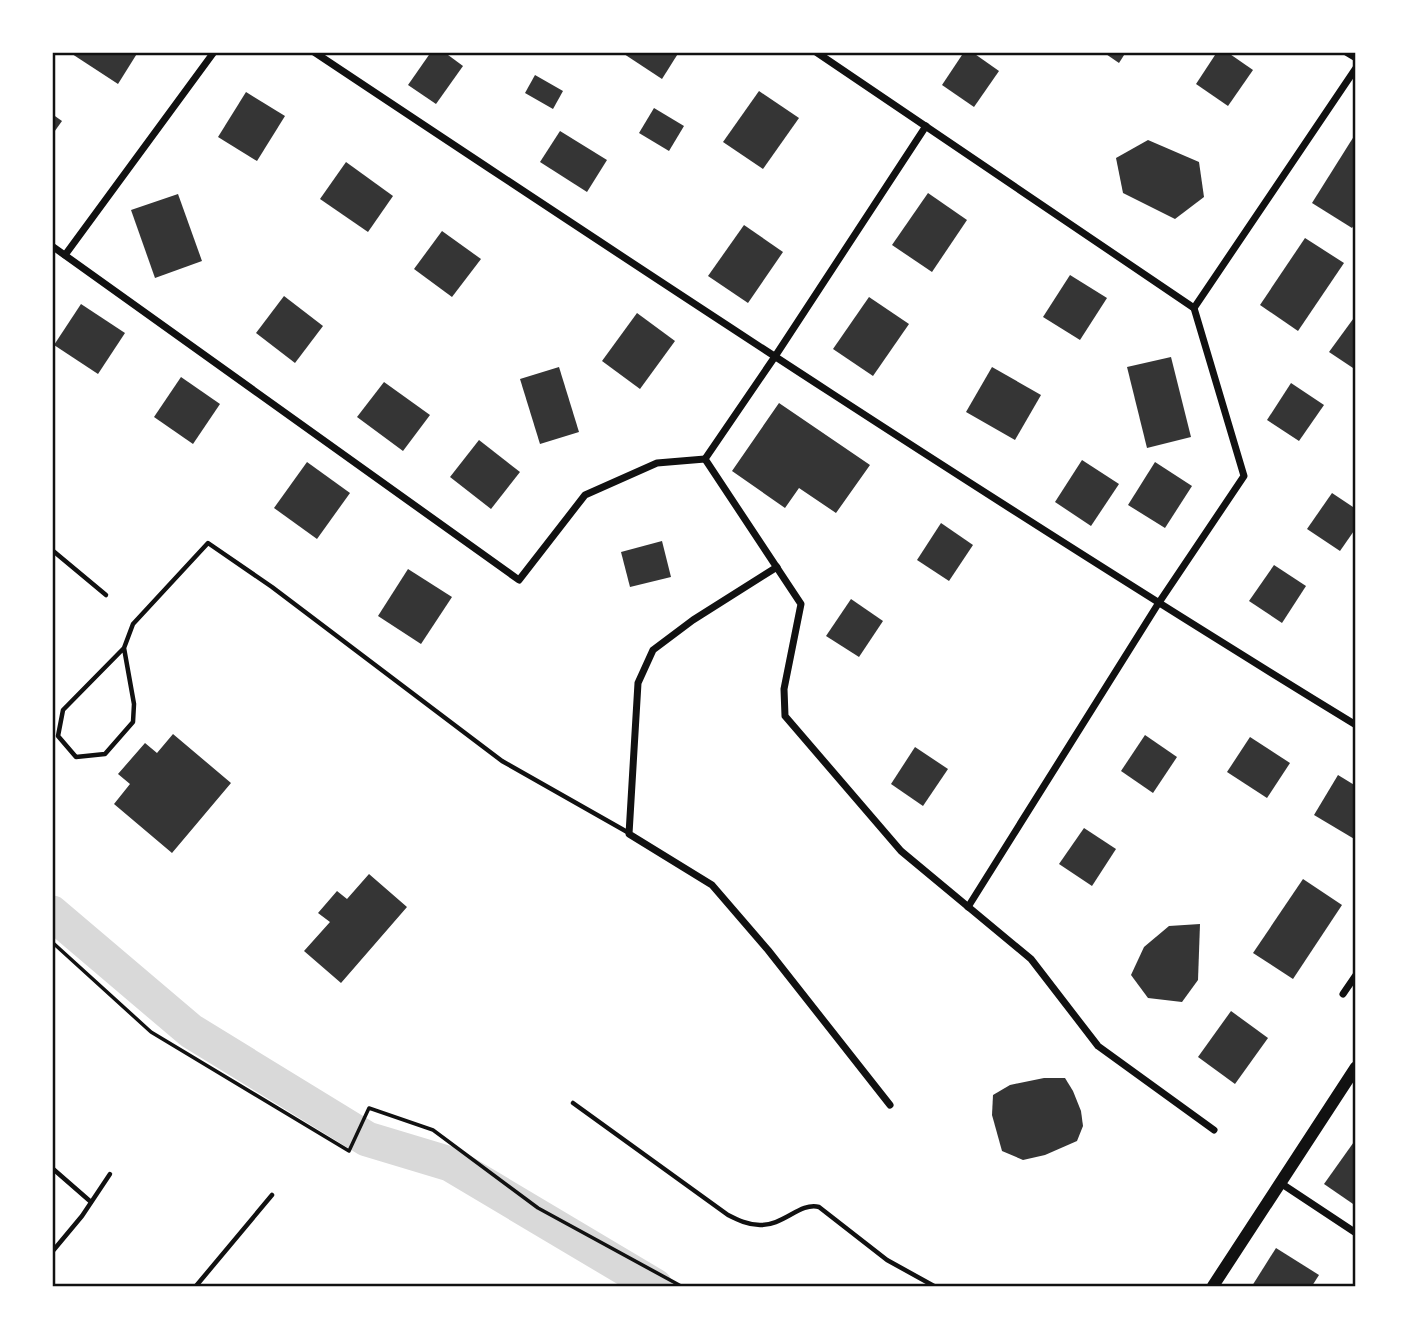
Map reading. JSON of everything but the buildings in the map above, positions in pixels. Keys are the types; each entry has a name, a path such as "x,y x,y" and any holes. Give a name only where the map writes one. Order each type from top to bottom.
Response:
{"street":[{"path":"65,255 214,52"},
{"path":"314,52 774,358 1158,604 1356,725"},
{"path":"816,52 1194,308 1244,476 1158,604 968,907"},
{"path":"1346,52 1356,58"},
{"path":"1194,308 1356,68"},
{"path":"705,459 926,126"},
{"path":"52,246 519,580 585,495 657,463 705,459"},
{"path":"705,459 802,604 784,690 785,716 901,851 1031,959 1098,1046 1214,1130"},
{"path":"777,567 693,620 653,650 638,683 629,834 712,885 768,950 890,1105"},
{"path":"1343,994 1356,975"},
{"path":"1213,1286 1356,1067"},
{"path":"1279,1182 1356,1233"}],"lane":[{"path":"124,648 134,704 132,722 105,754 76,757 58,736 63,710 124,648 133,624 208,543 272,587 502,761 629,834"},
{"path":"52,550 106,595"},
{"path":"573,1103 728,1215 761,1226 782,1220 805,1207 819,1207 887,1259 934,1286"},
{"path":"52,1168 91,1202"},
{"path":"52,1252 110,1174"},
{"path":"197,1286 272,1195"}],"path":[{"path":"52,942 151,1032 349,1151 369,1108 433,1130 538,1208 681,1286"}],"waterway":[{"path":"52,913 191,1031 367,1139 450,1164 655,1286"}]}
